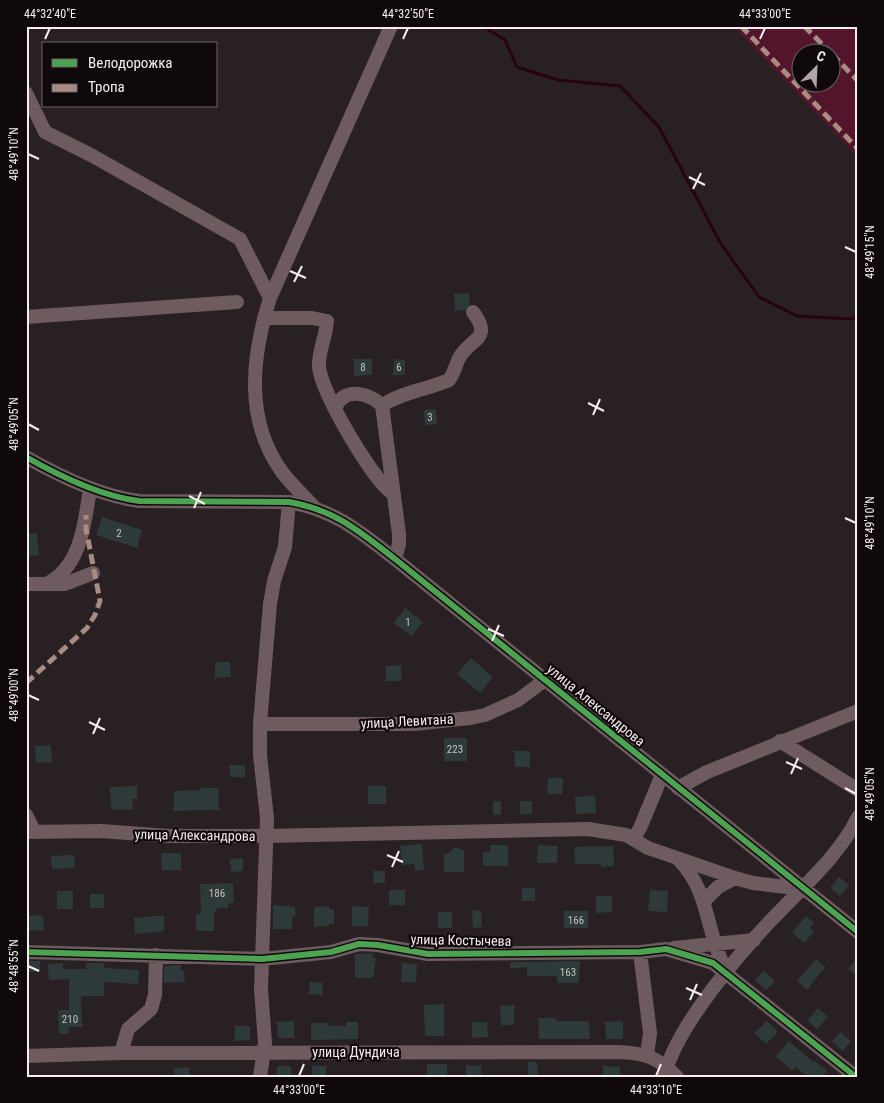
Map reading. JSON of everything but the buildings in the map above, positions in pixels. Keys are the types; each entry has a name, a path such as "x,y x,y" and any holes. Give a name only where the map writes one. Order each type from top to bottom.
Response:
{"street":[{"path":"313,506 282,472 266,443 258,418 254,364 270,298 391,26"},
{"path":"26,94 45,132 92,155 240,239 270,298"},
{"path":"26,317 237,302"},
{"path":"382,406 392,399 449,380 463,352 479,338 482,331 481,324 473,312"},
{"path":"264,318 312,318 327,321 319,369 335,408 372,472 392,493"},
{"path":"335,408 342,397 351,393 363,394 382,406"},
{"path":"382,406 392,493 399,534 399,544 395,559"},
{"path":"26,457 90,488 120,499 140,501 289,502 313,506"},
{"path":"46,584 58,578 68,568 86,515 90,488"},
{"path":"260,1077 266,1043 260,989 267,807 260,755 260,724 270,604 274,581 285,547 289,502"},
{"name":"улица Александрова","path":"313,506 355,527 858,932"},
{"path":"26,584 74,582 93,573"},
{"name":"улица Левитана","path":"260,724 414,724 470,718 485,715 518,700 545,680"},
{"path":"678,788 707,772 858,711"},
{"path":"780,742 858,790"},
{"path":"634,838 662,775"},
{"path":"26,814 30,832"},
{"path":"666,1072 684,1030 754,940 804,889 843,841 858,817"},
{"name":"улица Александрова","path":"30,832 266,836 588,829 615,832 634,838 648,848 735,878 753,883 804,889"},
{"path":"678,859 692,874 704,902 714,943 727,973"},
{"path":"704,902 718,887 735,878"},
{"path":"666,949 754,940"},
{"name":"улица Костычева","path":"26,952 262,959 331,952 359,944 378,945 428,954 640,952 666,949 713,963 856,1077"},
{"path":"640,952 650,1033 647,1055"},
{"path":"121,1053 128,1029 151,1009 155,995 156,956"},
{"name":"улица Дундича","path":"26,1056 264,1052 618,1052 647,1055 666,1072 677,1077"}],"shaded area":[{"path":"733,26 858,26 858,157 796,92 842,92 842,42 792,42 792,88"}],"waterway":[{"path":"483,26 505,40 517,67 558,80 620,86 659,127 721,244 759,297 797,316 852,319 858,317"}],"marked path":[{"path":"741,26 858,149"},
{"path":"804,26 820,42"},
{"path":"842,64 858,81"},
{"path":"26,683 87,628 95,615 100,601 86,529 86,515"}],"cycle path":[{"path":"26,457 81,485 124,498 139,501 289,502 320,510 346,523 370,539 858,932"},
{"path":"26,952 262,959 331,952 359,944 378,945 428,954 640,952 666,949 713,963 856,1077"}]}
